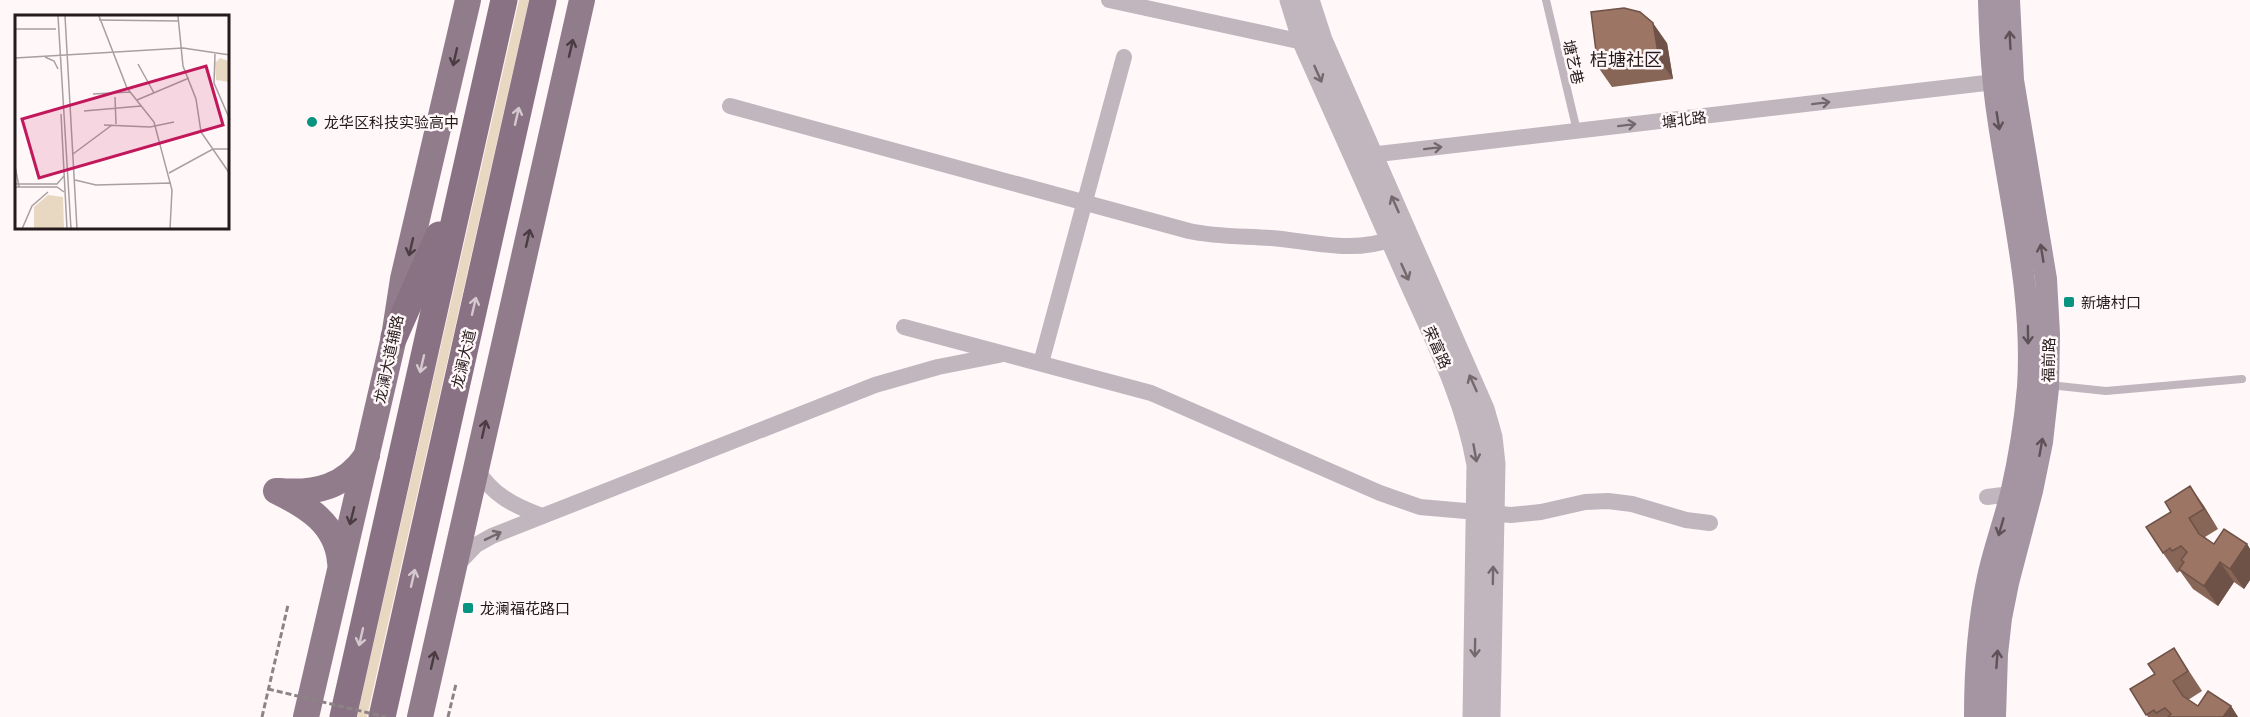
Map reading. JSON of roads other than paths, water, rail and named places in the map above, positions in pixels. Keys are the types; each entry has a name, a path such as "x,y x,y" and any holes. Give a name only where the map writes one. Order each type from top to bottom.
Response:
{"highway":[{"path":"343,717 504,0"},
{"name":"龙澜大道","path":"384,717 543,0"},
{"path":"394,337 463,182"}],"main road":[{"name":"龙澜大道辅路","path":"306,717 394,337 403,279 468,0"},
{"path":"420,717 582,0"},
{"name":"福前路","path":"1975,717 1977,652 1992,560 2042,442 2048,385 2049,334 2046,279 2003,81 1989,0"},
{"name":"福前路","path":"1995,717 2001,618 2016,548 2021,493 2029,334 2026,281 2003,81 2009,0"},
{"path":"340,565 339,553 333,536 320,518 302,503 276,491 303,493 335,483 350,475 367,455"}],"street":[{"path":"1109,0 1303,42"},
{"name":"荣富路","path":"1290,0 1303,42 1364,156 1484,409 1492,437 1495,464 1485,513 1473,717"},
{"name":"荣富路","path":"1309,0 1364,156 1390,239 1444,358 1467,418 1478,465 1485,513 1490,717"},
{"path":"1041,363 1124,57"},
{"name":"塘北路","path":"1364,156 2003,81"},
{"path":"730,106 1209,235 1268,238 1343,246 1382,243 1390,239"},
{"path":"904,327 1151,393 1400,501 1420,507 1523,514 1585,502 1608,501 1632,504 1686,520 1710,523"},
{"path":"453,570 464,557 484,541 875,385 938,367 1006,353"},
{"path":"476,468 484,482 496,493 511,503 542,516"},
{"path":"1987,497 2021,493"}],"lane":[{"name":"塘艺巷","path":"1546,0 1577,131"},
{"path":"2048,385 2106,391 2242,379"}],"place":[{"name":"龙华区科技实验高中","path":"312,122"},
{"name":"新塘村口","path":"2069,302"},
{"name":"龙澜福花路口","path":"468,608"}],"district":[{"name":"桔塘社区","path":"1626,59"}]}
